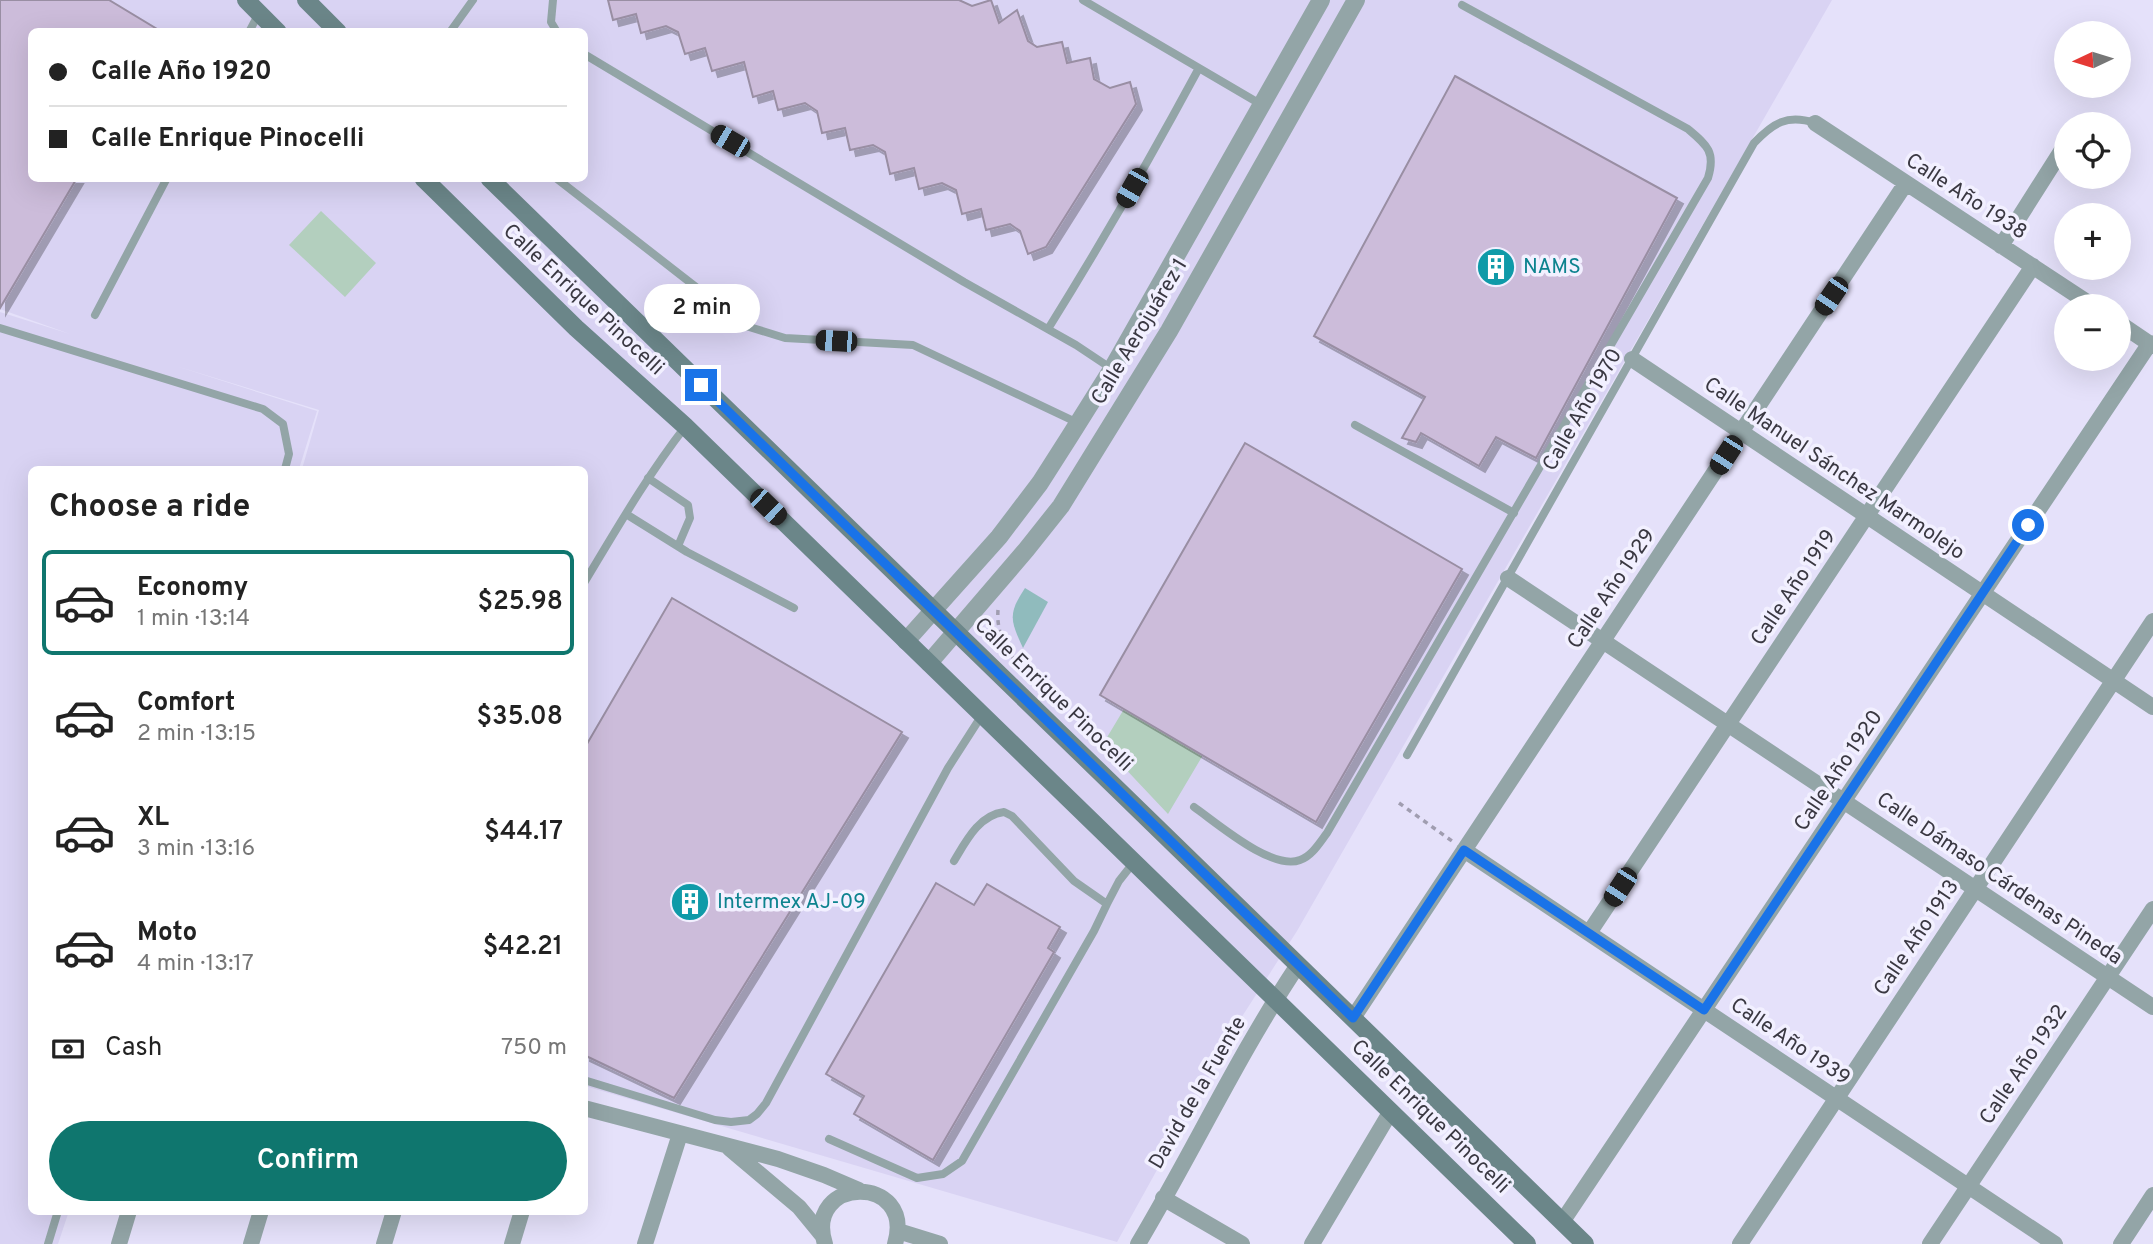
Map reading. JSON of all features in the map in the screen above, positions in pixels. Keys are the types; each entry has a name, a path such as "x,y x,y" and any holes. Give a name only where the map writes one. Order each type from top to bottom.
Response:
{"main road":[{"path":"246,0 274,28"},
{"path":"306,0 334,28"},
{"name":"Calle Enrique Pinocelli","path":"427,182 576,328 685,426 1391,1111 1509,1237 1528,1244"},
{"name":"Calle Enrique Pinocelli","path":"493,182 1585,1244"}],"street":[{"name":"Calle Aerojuárez 1","path":"906,641 1016,515 1040,483 1112,369 1321,0"},
{"name":"Calle Aerojuárez 1","path":"929,663 1061,506 1169,331 1356,0"},
{"name":"Calle Año 1938","path":"1815,123 2075,294"},
{"path":"2001,246 2054,162"},
{"name":"Calle Año 1929","path":"1353,1018 1906,183"},
{"name":"Calle Año 1919","path":"1589,933 2033,266"},
{"path":"2131,331 2151,344"},
{"name":"Calle Año 1920","path":"1562,1222 2151,344"},
{"name":"Calle Manuel Sánchez Marmolejo","path":"1632,359 2153,707"},
{"name":"Calle Dámaso Cárdenas Pineda","path":"1508,578 2153,1007"},
{"name":"Calle Año 1913","path":"1740,1244 2153,621"},
{"name":"Calle Año 1939","path":"1464,850 2055,1244"},
{"name":"Calle Año 1932","path":"1930,1244 2153,909"},
{"name":"David de la Fuente","path":"1138,1244 1275,999 1298,965"},
{"path":"588,1109 778,1159 859,1191"},
{"path":"1312,1244 1391,1111"},
{"path":"645,1244 680,1134"},
{"path":"729,1147 799,1207 824,1239"},
{"path":"824,1239 822,1222 827,1209 846,1193 859,1191 871,1192 883,1198 891,1207 897,1218 896,1237 940,1244"},
{"path":"2121,1244 2153,1195"},
{"path":"1163,1198 1242,1244"},
{"path":"119,1244 128,1215"},
{"path":"251,1244 260,1215"},
{"path":"384,1244 393,1215"},
{"path":"512,1244 521,1215"}],"lane":[{"path":"453,28 473,0"},
{"path":"553,0 551,22 554,28"},
{"path":"1083,0 1262,105"},
{"path":"1194,807 1249,846 1277,861 1302,860 1314,850 1514,513 1708,178 1712,166 1711,153 1703,141 1688,128 1461,5"},
{"path":"250,28 259,13"},
{"path":"588,56 1112,369"},
{"path":"1048,329 1094,256 1199,68"},
{"name":"Calle Año 1970","path":"1407,755 1754,144 1773,126 1782,122 1800,118 1815,123"},
{"path":"95,316 165,182"},
{"path":"561,182 746,326 785,338 913,345 1078,423"},
{"path":"0,328 263,409 283,424 289,454 286,466"},
{"path":"1355,425 1514,513"},
{"path":"588,576 648,478 685,426"},
{"path":"648,478 688,505 690,518 678,546"},
{"path":"626,514 678,546 794,608"},
{"path":"588,1081 715,1120 741,1122 757,1114 766,1103 948,768 982,715"},
{"path":"954,861 979,825 988,817 1004,812 1012,816 1074,881 1107,904"},
{"path":"829,1139 916,1178 943,1174 962,1161 1094,931 1119,881 1134,862"},
{"path":"48,1244 57,1215"}],"path":[{"path":"1006,573 997,613 1000,636 1028,677"},
{"path":"1399,803 1464,850"}],"shaded area":[{"path":"0,0 1832,0 1297,931 1243,1015 1117,1242 588,1087 588,466 303,466 319,410 176,366 317,411 300,466 28,466 28,1215 68,1215 58,1244 0,1244 0,312 70,334 0,309"},
{"path":"321,211 376,263 345,297 289,245"},
{"path":"1025,588 1048,602 1023,648 1013,624 1013,611"},
{"path":"1124,709 1203,755 1168,814 1118,761 1106,739"}],"building":[{"path":"0,0 109,0 155,28 28,28 28,182 75,182 0,308"},
{"path":"608,0 959,0 972,6 991,0 999,23 1017,10 1028,41 1037,47 1062,42 1067,63 1090,58 1094,79 1110,88 1130,82 1136,104 1046,247 1028,254 1020,231 1010,224 986,230 981,209 962,214 956,190 942,183 919,189 914,168 890,174 885,152 873,145 850,150 845,128 822,133 817,111 805,103 778,110 773,91 753,97 744,62 712,71 705,48 685,54 678,32 666,26 641,33 636,14 613,20"},
{"name":"NAMS","path":"1455,76 1677,198 1536,458 1496,437 1479,466 1421,433 1416,442 1402,438 1425,397 1314,336"},
{"path":"1245,443 1462,569 1316,822 1100,695"},
{"name":"Intermex AJ-09","path":"672,598 902,732 674,1098 588,1057 588,742"},
{"path":"936,883 974,905 987,884 1060,927 1048,948 1054,952 933,1160 854,1114 864,1096 826,1074"}],"place":[{"name":"NAMS","path":"1496,267"},
{"name":"Intermex AJ-09","path":"690,902"}],"route":[{"path":"701,385 1353,1018 1464,850 1704,1010 2028,525"}]}
